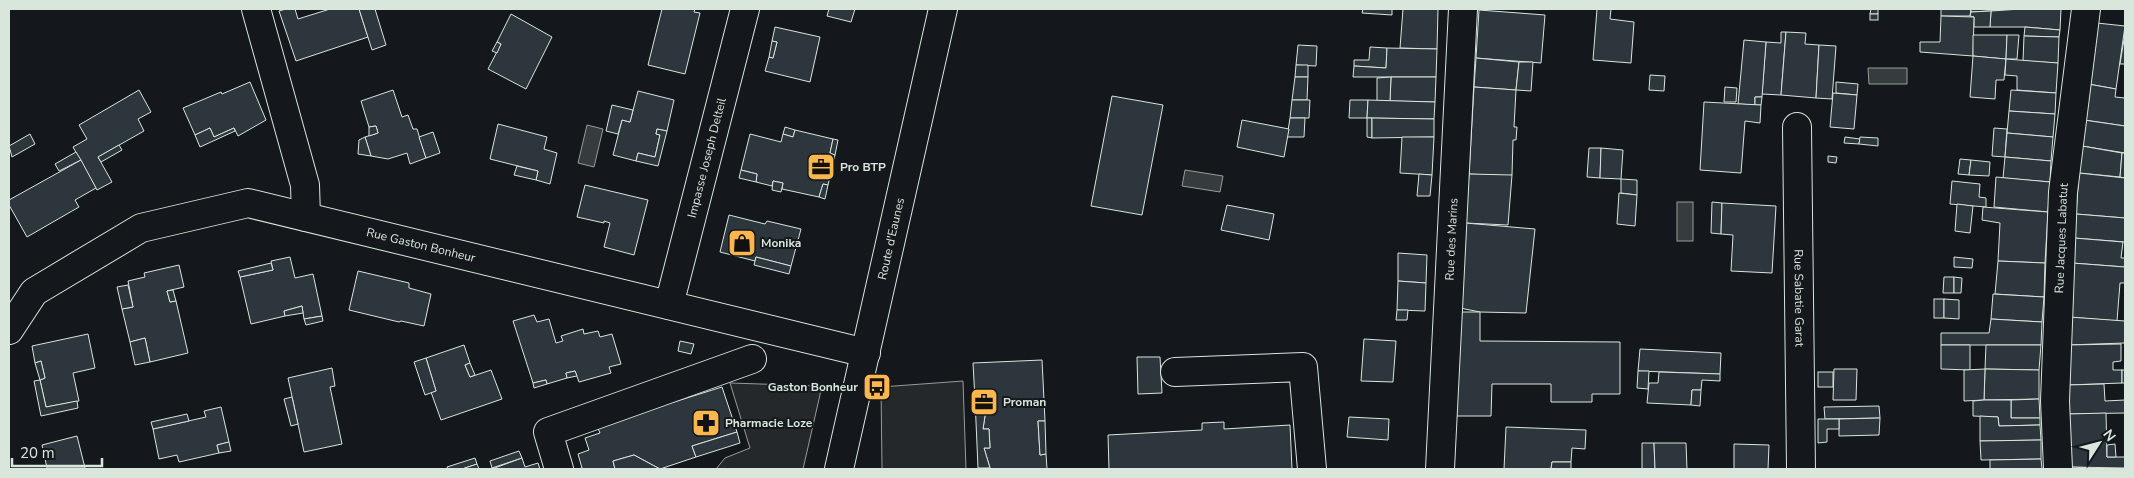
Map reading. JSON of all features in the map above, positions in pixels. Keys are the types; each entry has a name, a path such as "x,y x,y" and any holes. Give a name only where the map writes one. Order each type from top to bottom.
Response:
{"street":[{"path":"256,9 305,185 306,217"},
{"name":"Impasse Joseph Delteil","path":"669,305 745,9"},
{"name":"Route d'Eaunes","path":"839,469 943,9"},
{"name":"Rue des Marins","path":"1440,469 1463,9"},
{"name":"Rue Jacques Labatut","path":"2058,469 2055,401 2063,192 2086,9"},
{"name":"Rue Sabatie Garat","path":"1797,127 1801,469"},
{"name":"Rue Gaston Bonheur","path":"9,330 34,292 141,228 248,204 866,353"},
{"path":"559,469 548,432 752,359"},
{"path":"1175,372 1303,367 1312,469"}],"shaded area":[{"path":"1868,68 1907,68 1907,84 1869,84"},
{"path":"587,125 603,129 594,167 578,163"},
{"path":"1185,170 1223,176 1220,192 1182,186"},
{"path":"1677,202 1693,202 1693,241 1677,241"},
{"path":"963,381 966,469 882,469 881,387"},
{"path":"730,383 822,386 803,469 716,469 725,458 750,448"}],"building":[{"path":"295,9 298,19 330,9 359,9 368,37 296,61 279,11"},
{"path":"359,9 375,9 386,45 372,50"},
{"path":"662,9 695,9 694,12 700,13 685,74 648,65"},
{"path":"829,9 855,9 851,22 827,16"},
{"path":"1363,9 1392,9 1392,15 1362,13"},
{"path":"1403,9 1438,9 1437,49 1400,48"},
{"path":"1597,9 1611,9 1610,19 1634,22 1631,63 1593,60"},
{"path":"1871,9 1878,9 1878,14 1870,14"},
{"path":"1941,9 1971,9 1970,16 1941,16"},
{"path":"1971,9 2021,9 1971,12"},
{"path":"2061,9 2060,30 1990,27 1991,11"},
{"path":"1479,10 1545,15 1541,63 1476,58"},
{"path":"1991,11 1990,27 1974,27 1974,17 1970,16 1971,12"},
{"path":"511,14 552,37 526,89 488,69 501,44 497,42"},
{"path":"1870,14 1878,14 1878,20 1870,20"},
{"path":"1941,16 1974,17 1973,56 1920,52 1920,42 1940,42"},
{"path":"2097,23 2125,26 2116,89 2088,84"},
{"path":"775,27 820,37 810,82 765,71 769,57 773,58 777,42 772,41"},
{"path":"2025,27 2060,30 2059,37 2024,36"},
{"path":"1781,32 1786,32 1781,95 1762,94 1766,42 1781,43"},
{"path":"1786,32 1806,33 1805,44 1819,45 1816,98 1781,95"},
{"path":"2125,33 2125,64 2120,64"},
{"path":"1973,35 2007,35 2006,59 1973,56"},
{"path":"2007,35 2019,35 2017,59 2006,59"},
{"path":"2024,36 2059,37 2058,63 2023,61"},
{"path":"1744,40 1766,42 1762,97 1755,97 1755,105 1738,104"},
{"path":"772,41 777,42 773,58 769,57"},
{"path":"497,42 501,44 497,53 492,51"},
{"path":"1298,45 1317,46 1316,66 1296,65"},
{"path":"1819,45 1836,46 1832,99 1816,98"},
{"path":"1370,47 1387,48 1386,68 1354,66 1354,60 1369,60"},
{"path":"1387,48 1437,49 1436,77 1353,77 1354,66 1386,68"},
{"path":"1973,56 2006,59 2004,80 1996,80 1995,99 1970,97"},
{"path":"1476,58 1519,62 1516,90 1474,87"},
{"path":"2006,59 2058,63 2056,93 2017,90 2017,76 2005,75"},
{"path":"1519,62 1533,62 1531,91 1516,90"},
{"path":"1296,65 1308,65 1308,77 1295,77"},
{"path":"1650,75 1665,76 1664,91 1649,90"},
{"path":"1295,77 1308,77 1307,100 1292,100"},
{"path":"1391,77 1436,77 1435,102 1390,101"},
{"path":"1391,77 1390,101 1377,101 1377,78"},
{"path":"250,82 266,120 238,136 234,128 214,137 210,128 195,135 183,108"},
{"path":"1836,82 1858,84 1857,95 1836,93"},
{"path":"2088,84 2116,89 2115,97 2125,98 2125,126 2084,120"},
{"path":"1474,87 1516,90 1514,127 1517,127 1516,140 1513,140 1512,175 1469,174"},
{"path":"1725,87 1737,88 1736,102 1724,102"},
{"path":"139,90 151,112 138,119 144,131 98,157 112,182 97,190 73,147 87,139 79,125"},
{"path":"393,90 402,117 408,115 413,129 417,129 426,158 410,164 407,153 388,159 371,156 365,137 378,133 376,126 369,127 361,101"},
{"path":"2011,90 2056,93 2055,114 2009,111"},
{"path":"638,91 674,100 667,131 657,129 656,134 660,135 655,157 638,153 636,161 613,155 622,120 630,122"},
{"path":"1833,93 1857,95 1854,129 1830,127"},
{"path":"1112,96 1163,105 1142,215 1091,206"},
{"path":"1755,97 1762,97 1761,105 1755,105"},
{"path":"1292,100 1310,100 1309,118 1290,118"},
{"path":"1350,100 1368,100 1367,118 1349,118"},
{"path":"1368,100 1435,102 1434,119 1367,118"},
{"path":"1704,102 1761,105 1760,123 1745,121 1741,173 1700,170"},
{"path":"612,105 633,110 630,122 622,120 618,134 606,131"},
{"path":"2009,111 2055,114 2053,137 2007,133"},
{"path":"1290,118 1305,118 1304,137 1287,137"},
{"path":"1367,118 1372,118 1372,138 1367,137"},
{"path":"1372,118 1434,119 1434,137 1372,138"},
{"path":"1242,120 1289,129 1284,157 1237,147"},
{"path":"2084,120 2125,126 2125,153 2082,146"},
{"path":"498,124 547,137 544,149 557,153 550,184 536,180 538,171 490,159"},
{"path":"376,126 378,133 369,136 369,127"},
{"path":"785,127 795,130 793,137 783,134"},
{"path":"210,128 214,137 234,128 235,131 200,147 195,135"},
{"path":"1994,128 2007,129 2005,157 1992,156"},
{"path":"657,129 667,131 658,166 636,161 638,153 655,157 660,135 656,134"},
{"path":"795,130 833,139 830,153 835,155 828,185 823,184 819,197 782,189 783,183 773,181 772,186 756,182 757,174 741,170 750,134 781,142 783,134 793,137"},
{"path":"433,132 440,153 426,158 419,137"},
{"path":"2007,133 2053,137 2051,161 2005,157"},
{"path":"30,134 35,144 12,157 9,146"},
{"path":"365,137 371,156 358,154 359,140"},
{"path":"1402,137 1434,137 1432,175 1400,173"},
{"path":"1845,137 1860,139 1859,144 1844,143"},
{"path":"1860,137 1878,138 1878,146 1859,144"},
{"path":"833,139 838,140 835,155 830,153"},
{"path":"119,145 122,150 101,162 98,157"},
{"path":"2082,146 2122,153 2120,177 2079,173"},
{"path":"1589,148 1601,148 1600,178 1587,177"},
{"path":"1601,148 1623,150 1621,179 1600,178"},
{"path":"76,152 81,160 59,171 55,164"},
{"path":"2122,153 2125,153 2125,178 2120,177"},
{"path":"1828,156 1837,157 1836,163 1828,162"},
{"path":"2005,157 2051,161 2050,182 2003,178"},
{"path":"1960,159 1971,160 1969,175 1958,174"},
{"path":"81,160 96,188 75,200 79,207 27,237 9,205 9,200"},
{"path":"1971,160 1990,162 1989,176 1969,175"},
{"path":"517,166 538,171 536,180 514,175"},
{"path":"741,170 757,174 756,182 739,178"},
{"path":"2079,173 2125,178 2125,218 2076,214"},
{"path":"1419,174 1432,175 1430,196 1417,196"},
{"path":"1469,174 1512,175 1508,225 1465,223"},
{"path":"1996,177 2050,182 2048,212 1994,207"},
{"path":"1621,179 1637,180 1637,195 1621,193"},
{"path":"773,181 783,183 781,192 772,190"},
{"path":"1952,181 1980,184 1979,197 1986,198 1986,207 1950,204"},
{"path":"823,184 828,185 825,199 819,197"},
{"path":"585,185 648,200 634,255 604,247 610,223 577,217"},
{"path":"1619,193 1637,195 1635,226 1617,224"},
{"path":"1712,202 1722,203 1721,234 1711,233"},
{"path":"1722,203 1776,206 1772,273 1731,271 1733,235 1721,234"},
{"path":"1957,204 1973,206 1970,233 1955,231"},
{"path":"1227,205 1274,214 1269,240 1221,230"},
{"path":"1983,207 2048,212 2045,263 1998,261 2000,223 1982,220"},
{"path":"2076,214 2125,218 2125,242 2074,238"},
{"path":"729,215 765,224 767,221 801,229 791,266 756,257 755,261 720,252"},
{"path":"1465,223 1535,229 1526,313 1480,312 1460,308"},
{"path":"2074,238 2123,242 2121,258 2125,258 2125,267 2072,263"},
{"path":"1398,253 1427,255 1426,283 1398,281"},
{"path":"290,257 295,278 313,274 322,316 304,319 302,306 284,311 285,316 251,324 240,277 273,270 271,261"},
{"path":"756,257 791,266 789,274 754,265"},
{"path":"1954,257 1973,259 1972,268 1954,267"},
{"path":"1998,261 2045,263 2044,297 1995,294"},
{"path":"271,263 273,270 240,277 238,271"},
{"path":"2072,263 2125,267 2125,283 2120,283 2117,321 2069,317"},
{"path":"179,265 184,287 167,291 170,302 176,301 188,353 150,362 145,338 130,342 122,309 133,307 128,281 145,277 144,273"},
{"path":"358,271 409,283 409,288 431,294 424,326 349,310"},
{"path":"1944,277 1954,277 1954,293 1943,293"},
{"path":"1954,277 1962,278 1961,293 1954,293"},
{"path":"1398,281 1426,283 1425,311 1397,310"},
{"path":"128,285 133,307 122,309 117,287"},
{"path":"173,290 176,301 170,302 167,291"},
{"path":"1993,294 2044,297 2042,322 1991,319"},
{"path":"1934,299 1944,299 1944,318 1934,318"},
{"path":"1944,299 1959,300 1959,319 1944,318"},
{"path":"302,306 303,313 285,316 284,311"},
{"path":"1397,310 1408,310 1407,320 1396,320"},
{"path":"1453,312 1480,312 1480,341 1620,342 1620,394 1592,394 1592,402 1551,402 1551,384 1492,384 1491,416 1453,416"},
{"path":"534,315 537,322 549,319 556,343 563,341 561,336 583,329 584,334 598,331 600,337 612,334 621,364 609,367 611,373 579,382 575,371 566,373 567,378 547,384 546,380 533,383 513,321"},
{"path":"322,316 323,321 306,325 304,319"},
{"path":"2069,317 2125,321 2125,343 2067,345"},
{"path":"1991,319 2042,322 2041,345 1941,345 1941,333 1989,333"},
{"path":"88,334 95,368 73,373 79,401 46,407 40,380 45,378 41,361 35,363 32,346"},
{"path":"145,338 150,362 135,365 130,342"},
{"path":"1364,339 1396,341 1393,382 1361,381"},
{"path":"680,341 694,344 691,354 678,351"},
{"path":"2121,344 2121,361 2113,362 2113,370 2122,370 2122,383 2067,385 2067,345"},
{"path":"464,345 470,363 465,365 470,377 491,370 502,399 441,420 431,392 436,391 426,358"},
{"path":"1941,345 1970,345 1970,370 1941,369"},
{"path":"1986,345 2041,345 2039,370 1985,369"},
{"path":"1640,349 1721,353 1720,374 1638,371"},
{"path":"1137,357 1160,357 1162,393 1138,394"},
{"path":"426,358 436,391 425,395 414,362"},
{"path":"1042,360 1045,421 1038,421 1040,455 1046,454 1047,469 978,469 990,468 984,448 990,448 989,429 983,429 987,403 975,399 973,363"},
{"path":"41,361 45,378 40,380 35,363"},
{"path":"470,363 475,375 470,377 465,365"},
{"path":"332,368 335,386 330,387 342,444 304,452 288,378"},
{"path":"1834,369 1857,369 1856,400 1833,400"},
{"path":"1985,369 2039,370 2039,399 1984,400"},
{"path":"1985,369 1984,400 1964,401 1964,370"},
{"path":"2122,370 2125,370 2125,383 2122,383"},
{"path":"575,371 577,376 567,378 566,373"},
{"path":"1638,371 1649,371 1648,389 1637,388"},
{"path":"1659,372 1720,374 1720,381 1702,380 1701,390 1692,390 1691,405 1647,403 1649,383 1658,383"},
{"path":"1818,372 1833,372 1833,387 1818,387"},
{"path":"40,380 46,407 77,401 78,408 41,416 34,381"},
{"path":"546,380 547,384 534,388 533,383"},
{"path":"2104,384 2105,401 2125,400 2125,413 2068,414 2067,385"},
{"path":"722,387 737,432 692,446 696,457 660,469 634,455 613,461 615,469 578,469 582,468 578,454 589,450 585,438 600,433 597,426"},
{"path":"1692,390 1701,390 1700,406 1691,405"},
{"path":"292,397 298,424 291,426 284,399"},
{"path":"975,399 987,403 983,429 989,429 990,448 984,448 990,468 978,468"},
{"path":"2039,399 2040,418 2011,418 2011,400"},
{"path":"2011,400 2011,418 2040,418 2040,425 1999,426 1998,417 1973,416 1973,401"},
{"path":"1879,406 1880,418 1825,419 1824,407"},
{"path":"221,407 229,442 217,445 219,453 179,462 177,455 159,459 153,429 206,417 204,411"},
{"path":"2106,413 2107,457 2125,457 2125,468 2069,467 2068,414"},
{"path":"187,414 189,421 153,429 151,422"},
{"path":"1980,416 1998,417 1999,426 2040,425 2041,440 1980,441"},
{"path":"1349,417 1389,419 1388,440 1347,437"},
{"path":"1880,418 1879,435 1839,436 1839,419"},
{"path":"1818,419 1839,419 1839,429 1827,429 1827,442 1818,443"},
{"path":"1038,421 1045,421 1046,454 1040,455"},
{"path":"1224,422 1224,429 1290,425 1292,469 1109,469 1108,435 1202,430 1202,423"},
{"path":"1506,427 1586,430 1585,449 1572,448 1571,462 1552,462 1551,469 1504,469"},
{"path":"737,432 740,443 696,457 692,446"},
{"path":"77,436 85,468 47,468 42,445"},
{"path":"2041,440 2041,459 1981,460 1980,441"},
{"path":"229,442 231,451 219,453 217,445"},
{"path":"1642,443 1654,443 1655,469 1642,469"},
{"path":"1654,443 1686,443 1687,469 1655,469"},
{"path":"1734,444 1769,445 1768,469 1734,469"},
{"path":"2115,444 2116,457 2107,457 2107,445"},
{"path":"519,451 522,458 492,468 490,461"},
{"path":"634,455 660,469 615,469 613,461"},
{"path":"475,458 477,464 462,469 448,469 447,467"},
{"path":"522,458 525,467 538,463 540,469 492,469"},
{"path":"2041,459 2042,469 1990,469 1990,460"},
{"path":"1552,462 1571,462 1571,469 1551,469"},
{"path":"477,464 479,469 462,469"},
{"path":"2069,467 2099,468 2099,469 2069,469"}],"place":[{"name":"Pro BTP","path":"821,167"},
{"name":"Monika","path":"742,243"},
{"name":"Gaston Bonheur","path":"877,387"},
{"name":"Proman","path":"984,402"},
{"name":"Pharmacie Loze","path":"706,423"}]}
